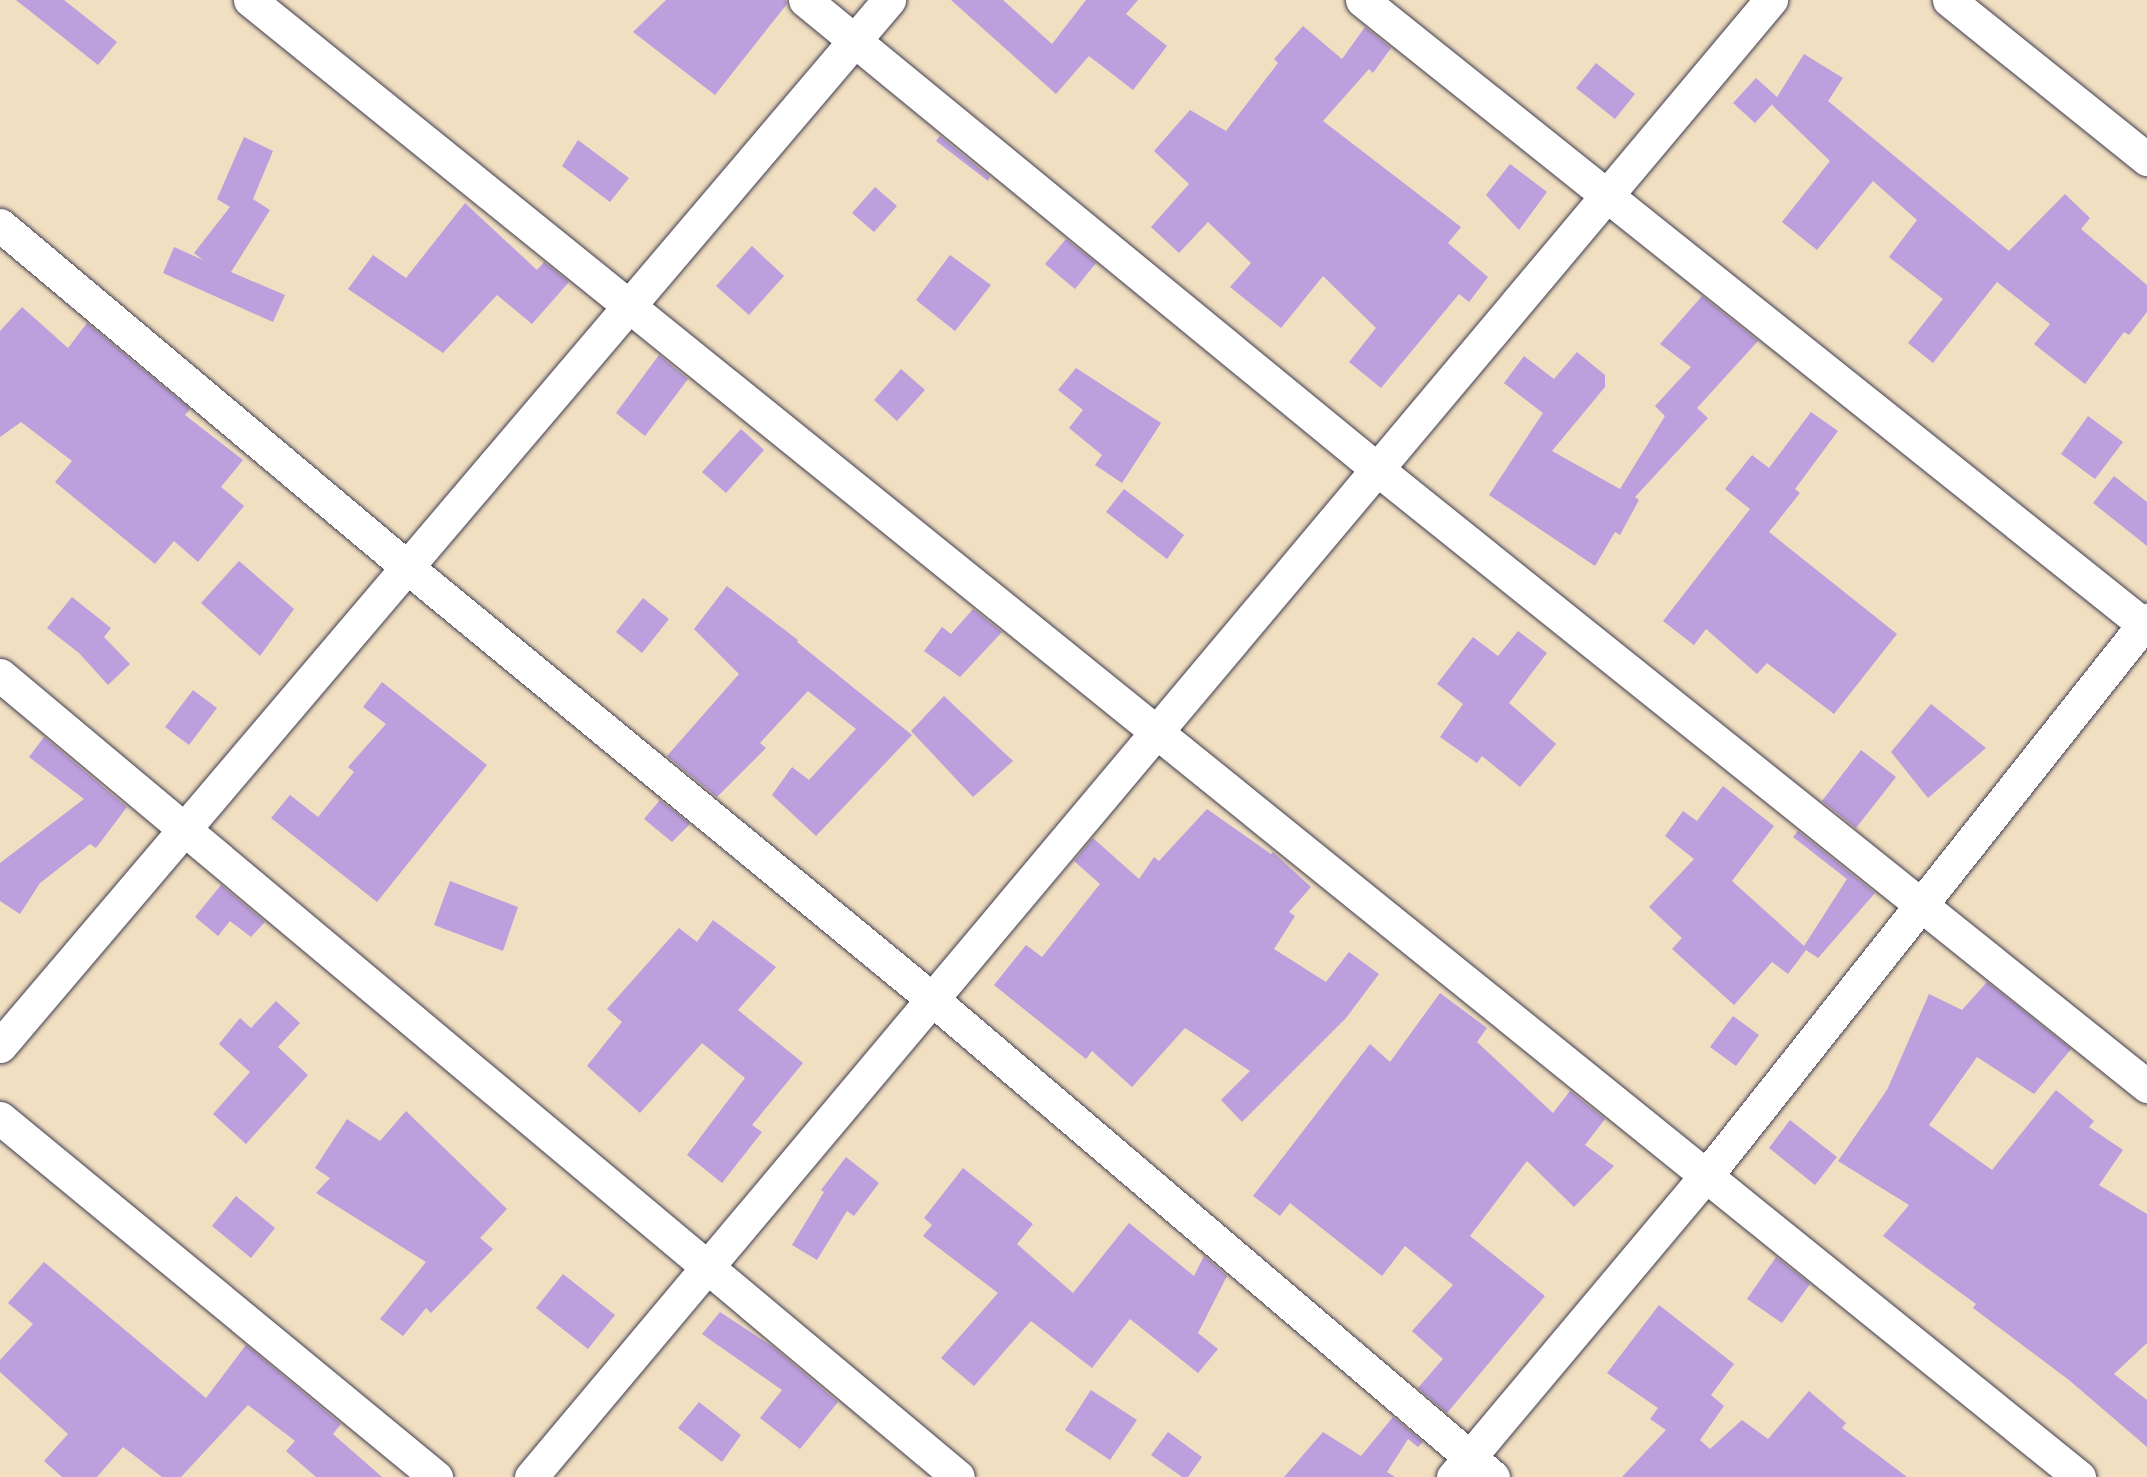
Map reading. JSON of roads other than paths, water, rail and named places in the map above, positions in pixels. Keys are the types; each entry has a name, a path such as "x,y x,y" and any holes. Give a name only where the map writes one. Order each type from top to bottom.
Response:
{"street":[{"path":"250,0 2079,1477"},
{"path":"805,0 1377,469 2147,1086"},
{"path":"0,1046 889,0"},
{"path":"0,225 407,567 932,999 1471,1471 2146,624 1362,0"},
{"path":"531,1477 1771,0"},
{"path":"1948,0 2147,159"},
{"path":"0,675 958,1477"},
{"path":"0,1118 436,1477"}]}
